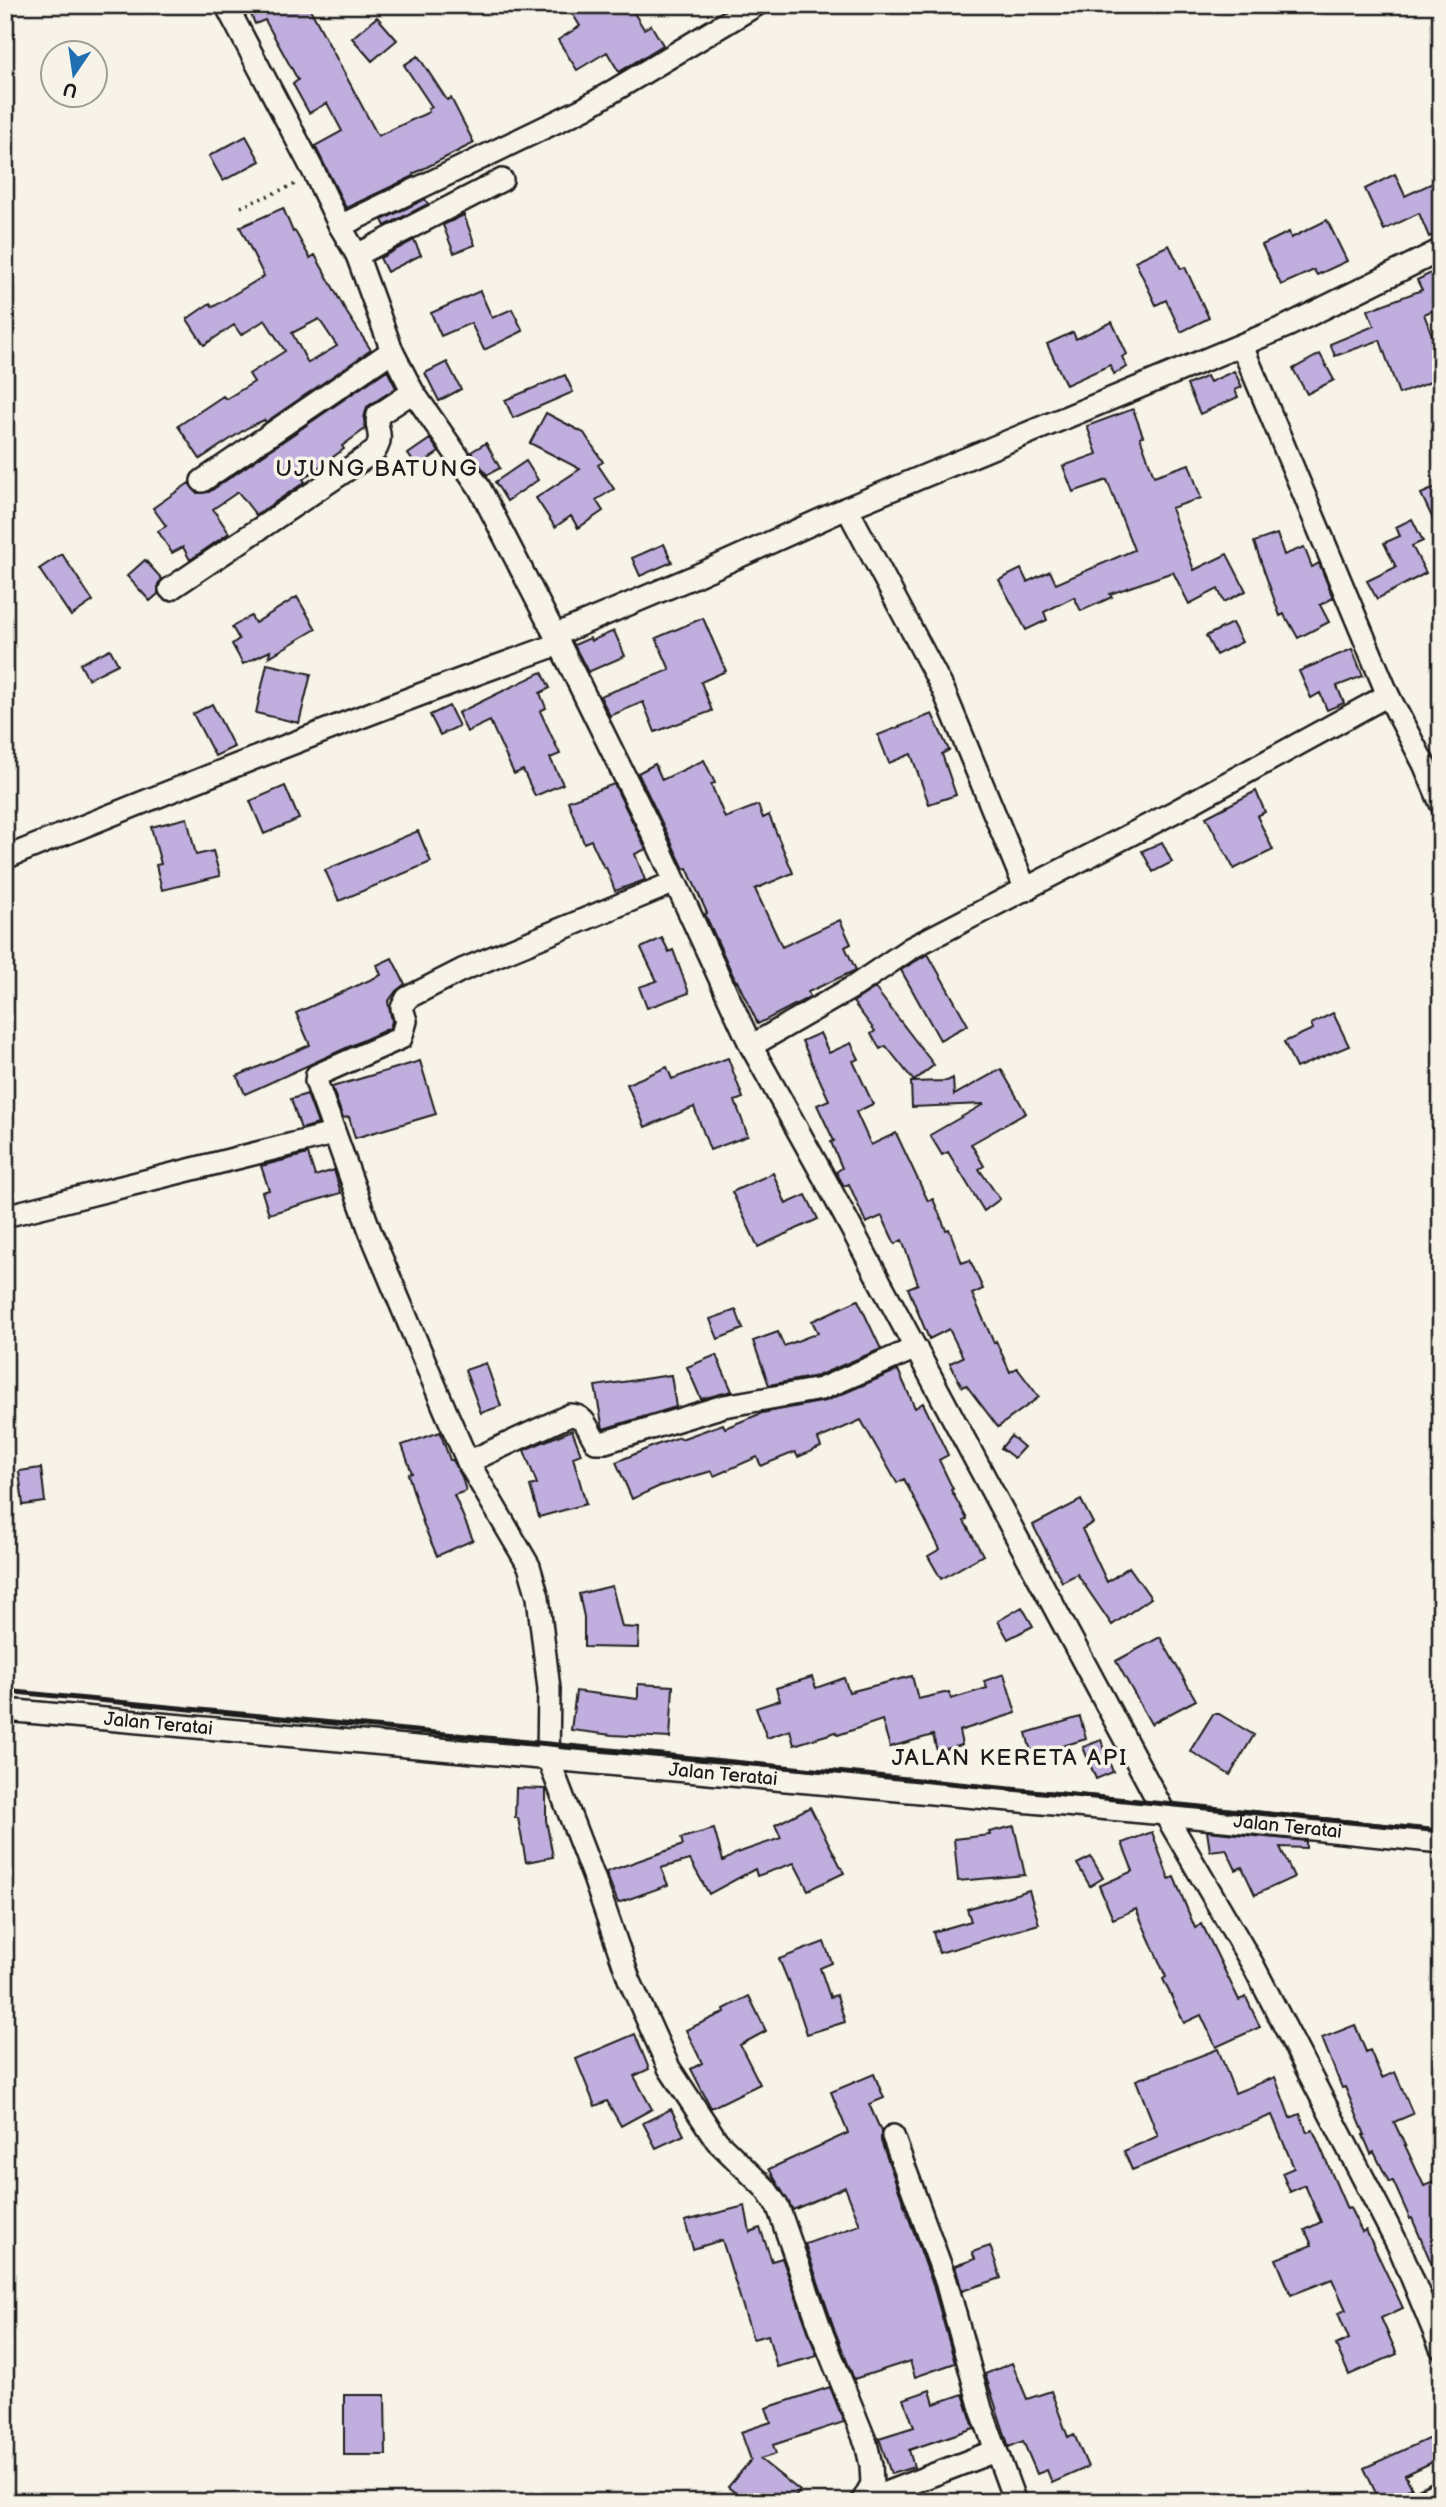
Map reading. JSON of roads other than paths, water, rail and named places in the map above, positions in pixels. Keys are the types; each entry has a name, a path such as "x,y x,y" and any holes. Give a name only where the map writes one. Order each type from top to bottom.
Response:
{"street":[{"path":"226,5 357,255 392,351 413,392 479,486 557,639 676,882 751,1046 1165,1814 1253,1965 1394,2237 1441,2348"},
{"path":"340,226 585,108 756,5"},
{"path":"357,255 502,180"},
{"path":"5,858 208,776 467,677 557,639 847,508 1242,346 1441,250"},
{"path":"1242,346 1388,695 1432,760 1441,804"},
{"path":"202,481 392,351"},
{"path":"170,589 375,451 380,440 376,421 378,415 413,392"},
{"path":"847,508 943,689 1026,890"},
{"path":"751,1046 855,986 911,948 1178,810 1388,695"},
{"path":"676,882 462,970 407,998 402,1008 406,1021 401,1038 317,1075 316,1081 370,1231 468,1462 523,1553 538,1597 549,1689 548,1758 629,1979 669,2067 717,2141 765,2188 778,2207 823,2336 866,2443 872,2484 862,2502"},
{"path":"5,1216 333,1133"},
{"path":"468,1462 570,1415 578,1415 596,1441 605,1442 724,1406 821,1389 916,1348"},
{"name":"Jalan Teratai","path":"5,1710 1165,1814 1441,1842"},
{"path":"893,2136 946,2281 981,2409 1015,2502"},
{"path":"862,2502 995,2451"},
{"path":"1419,2502 1441,2491"}],"railway":[{"path":"5,1691 1441,1831"}],"district":[{"name":"UJUNG BATUNG","path":"377,469"},
{"name":"JALAN KERETA API","path":"1010,1758"}]}
